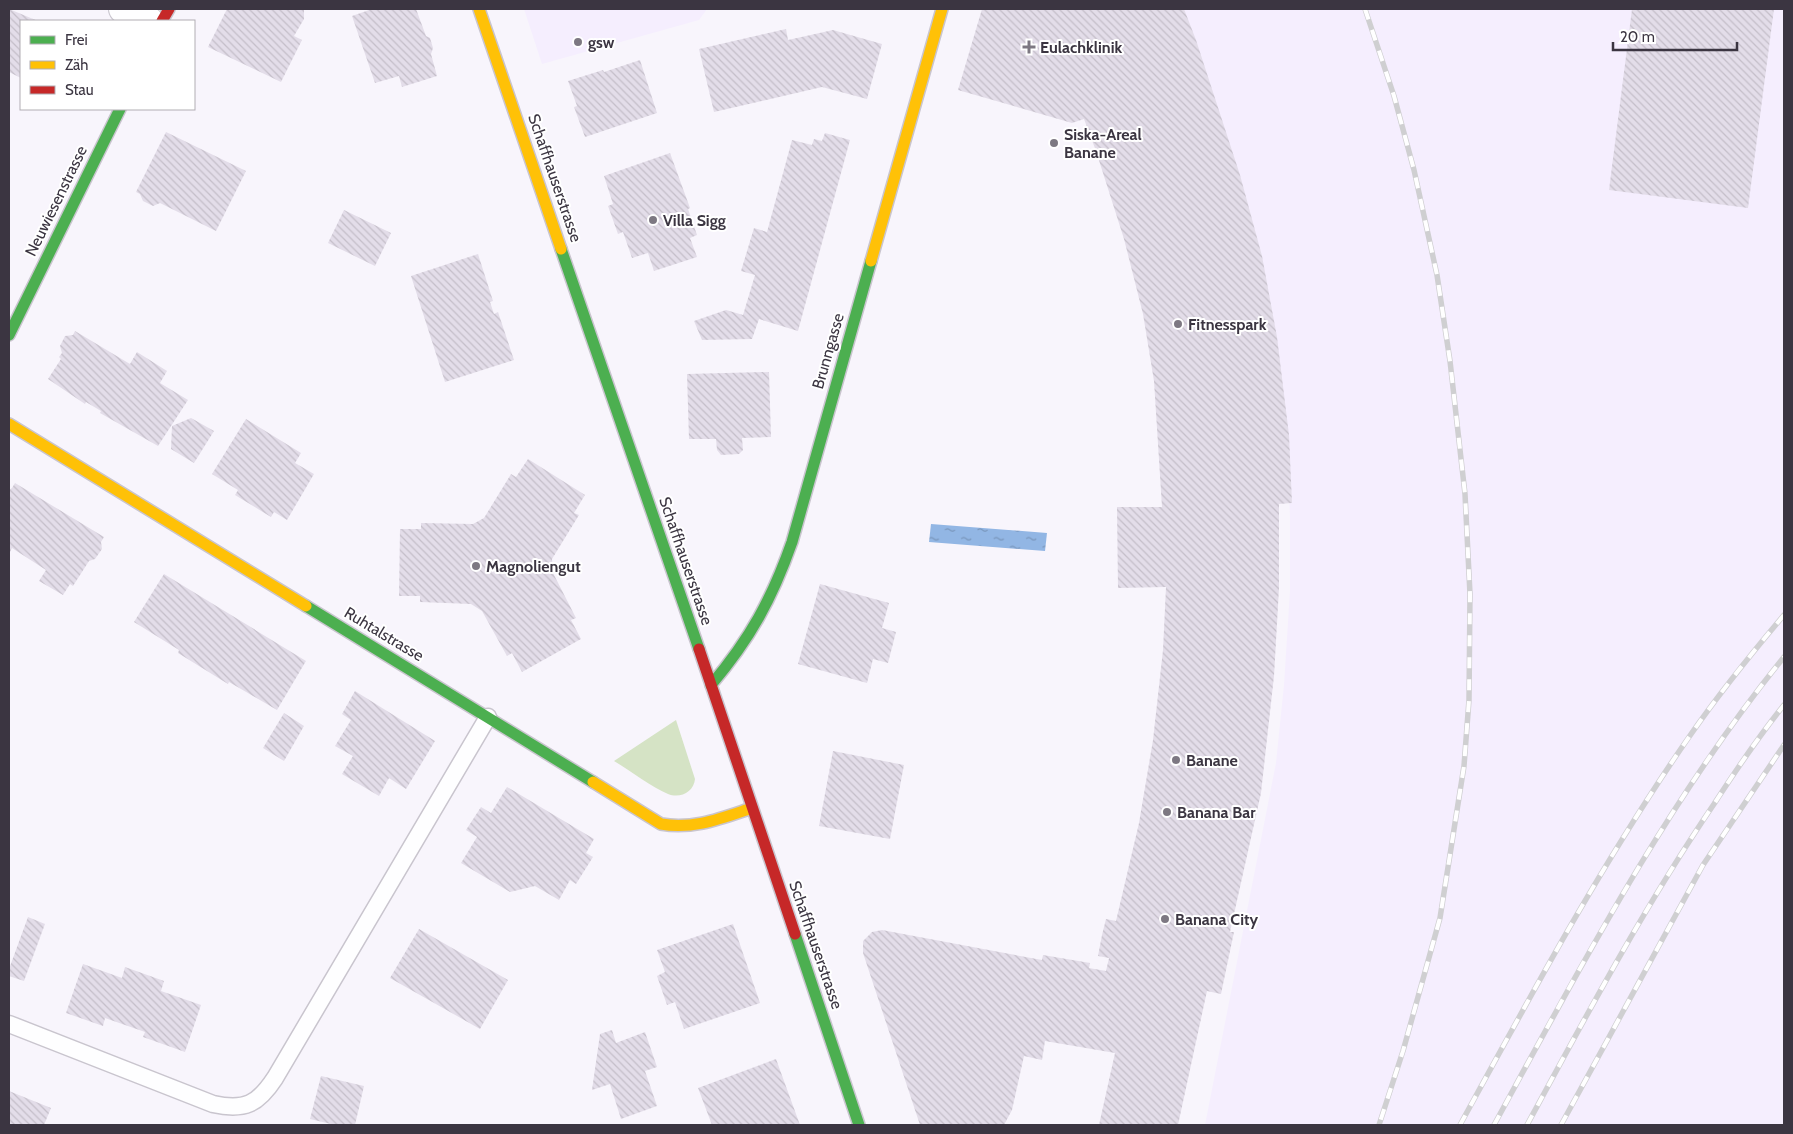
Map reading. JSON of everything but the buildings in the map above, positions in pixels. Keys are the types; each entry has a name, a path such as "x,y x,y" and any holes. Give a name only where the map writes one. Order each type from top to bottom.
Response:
{"street":[{"path":"123,9 147,20"},
{"path":"163,20 169,9"},
{"name":"Schaffhauserstrasse","path":"480,9 860,1125"},
{"name":"Brunngasse","path":"711,685 735,657 754,630 782,572 942,9"},
{"name":"Neuwiesenstrasse","path":"9,335 120,110"},
{"name":"Ruhtalstrasse","path":"9,424 661,824 671,827 693,826 752,808"}],"lane":[{"path":"9,1024 213,1104 226,1107 242,1106 254,1102 266,1091 275,1078 488,717"}],"shaded area":[{"name":"gsw","path":"524,9 707,9 699,20 542,64"},
{"path":"1178,9 1784,9 1784,1125 1205,1125 1276,763 1284,685 1290,591 1290,517 1287,442 1190,40"}],"green space":[{"path":"676,720 695,779 689,791 677,796 661,791 614,761"}],"water":[{"path":"931,524 1047,533 1045,551 929,542"}],"railway":[{"path":"1365,9 1394,96 1414,170 1437,275 1450,361 1465,494 1470,594 1469,700 1464,766 1440,918 1403,1051 1379,1125"},
{"path":"1460,1125 1569,928 1627,831 1700,721 1784,615"},
{"path":"1494,1125 1560,1004 1664,825 1702,768 1784,657"},
{"path":"1527,1125 1616,962 1664,882 1739,766 1784,705"},
{"path":"1561,1125 1703,865 1784,745"}],"traffic: fast":[{"path":"9,335 120,110"},
{"path":"561,249 699,649"},
{"path":"711,685 759,618 792,542 871,261"},
{"path":"306,606 593,782"},
{"path":"795,934 859,1125"}],"traffic: slow":[{"path":"479,9 561,249"},
{"path":"871,261 942,9"},
{"path":"9,424 306,606"},
{"path":"593,782 661,824 696,824 752,808"}],"traffic: jam":[{"path":"163,20 169,9"},
{"path":"699,649 795,934"}],"place":[{"name":"gsw","path":"578,42"},
{"name":"Eulachklinik","path":"1029,47"},
{"name":"Siska-Areal Banane","path":"1054,143"},
{"name":"Villa Sigg","path":"653,220"},
{"name":"Fitnesspark","path":"1178,324"},
{"name":"Magnoliengut","path":"476,566"},
{"name":"Banane","path":"1176,760"},
{"name":"Banana Bar","path":"1167,812"},
{"name":"Banana City","path":"1165,919"}]}
